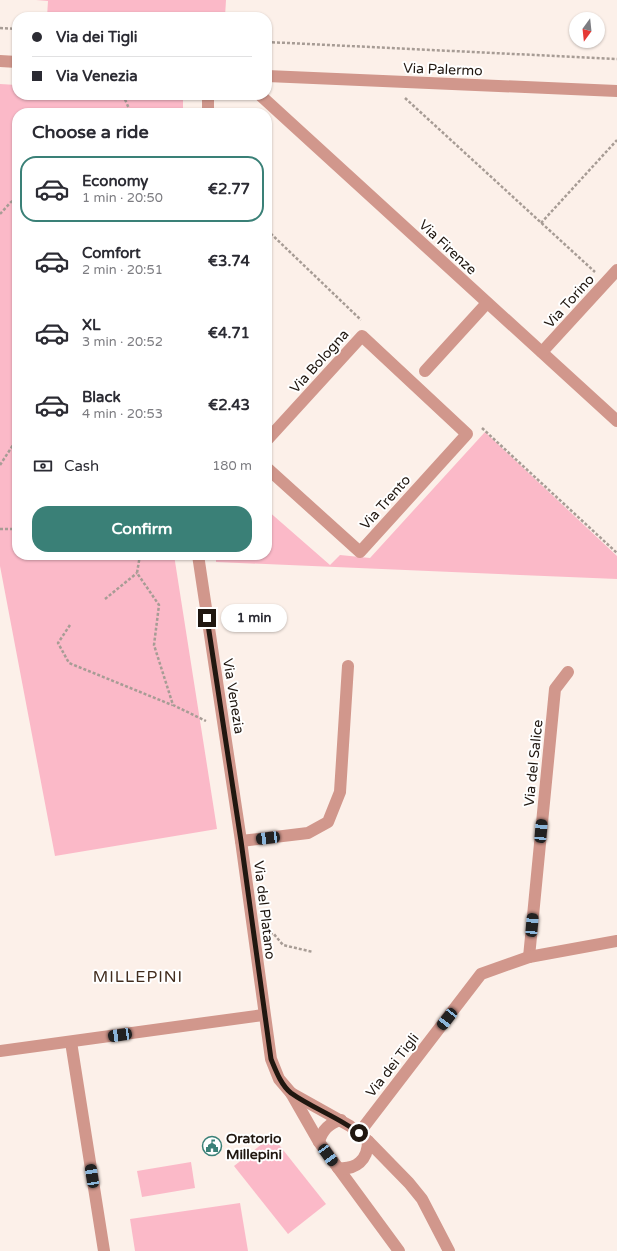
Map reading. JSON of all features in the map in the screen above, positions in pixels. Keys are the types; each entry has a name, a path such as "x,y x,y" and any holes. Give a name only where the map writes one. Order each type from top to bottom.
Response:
{"street":[{"path":"0,61 12,62"},
{"name":"Via Palermo","path":"272,76 617,91"},
{"name":"Via Firenze","path":"265,100 617,421"},
{"name":"Via Torino","path":"542,352 617,270"},
{"path":"425,371 487,303"},
{"name":"Via Bologna","path":"272,435 362,336 414,383"},
{"name":"Via Trento","path":"272,473 360,552 467,434 414,383"},
{"name":"Via Venezia","path":"199,560 241,841"},
{"path":"241,841 308,833 328,822 340,792 348,666"},
{"name":"Via del Salice","path":"529,957 555,689 568,672"},
{"name":"Via del Platano","path":"241,841 264,1015"},
{"name":"Via dei Tigli","path":"359,1133 482,974 529,957 617,940"},
{"path":"0,1051 264,1015 271,1059 279,1079 291,1093 319,1142 399,1251"},
{"path":"71,1042 104,1251"},
{"path":"291,1093 341,1120 359,1133 409,1183 422,1199 449,1251"},
{"path":"319,1142 323,1131 331,1124 341,1120"},
{"path":"338,1168 346,1169 360,1162 366,1156 368,1142"}],"path":[{"path":"0,28 12,29"},
{"path":"272,42 617,59"},
{"path":"387,81 606,282"},
{"path":"541,223 617,140"},
{"path":"0,214 12,202"},
{"path":"272,235 364,322"},
{"path":"477,424 617,553"},
{"path":"0,465 12,447"},
{"path":"0,529 12,529"},
{"path":"105,599 137,573 139,560"},
{"path":"137,573 159,604 154,645 172,705"},
{"path":"70,625 58,642 69,663 172,705 224,729"},
{"path":"273,933 284,945 313,952"}],"shaded area":[{"path":"36,0 226,0 225,12 47,12 48,1"},
{"path":"0,84 12,85 12,100 183,100 183,108 12,108 12,560 175,560 217,829 55,856 0,566"},
{"path":"485,432 617,556 617,579 216,562 216,560 272,560 272,514 330,565 340,555 370,558"},
{"path":"272,1136 326,1204 288,1234 234,1166"},
{"path":"191,1162 195,1188 142,1197 137,1171"},
{"path":"240,1203 248,1251 135,1251 130,1219"}],"place":[{"name":"Oratorio Millepini","path":"212,1146"}],"district":[{"name":"MILLEPINI","path":"138,976"}],"route":[{"path":"207,618 241,841 271,1059 279,1079 291,1093 341,1120 359,1133"}]}
